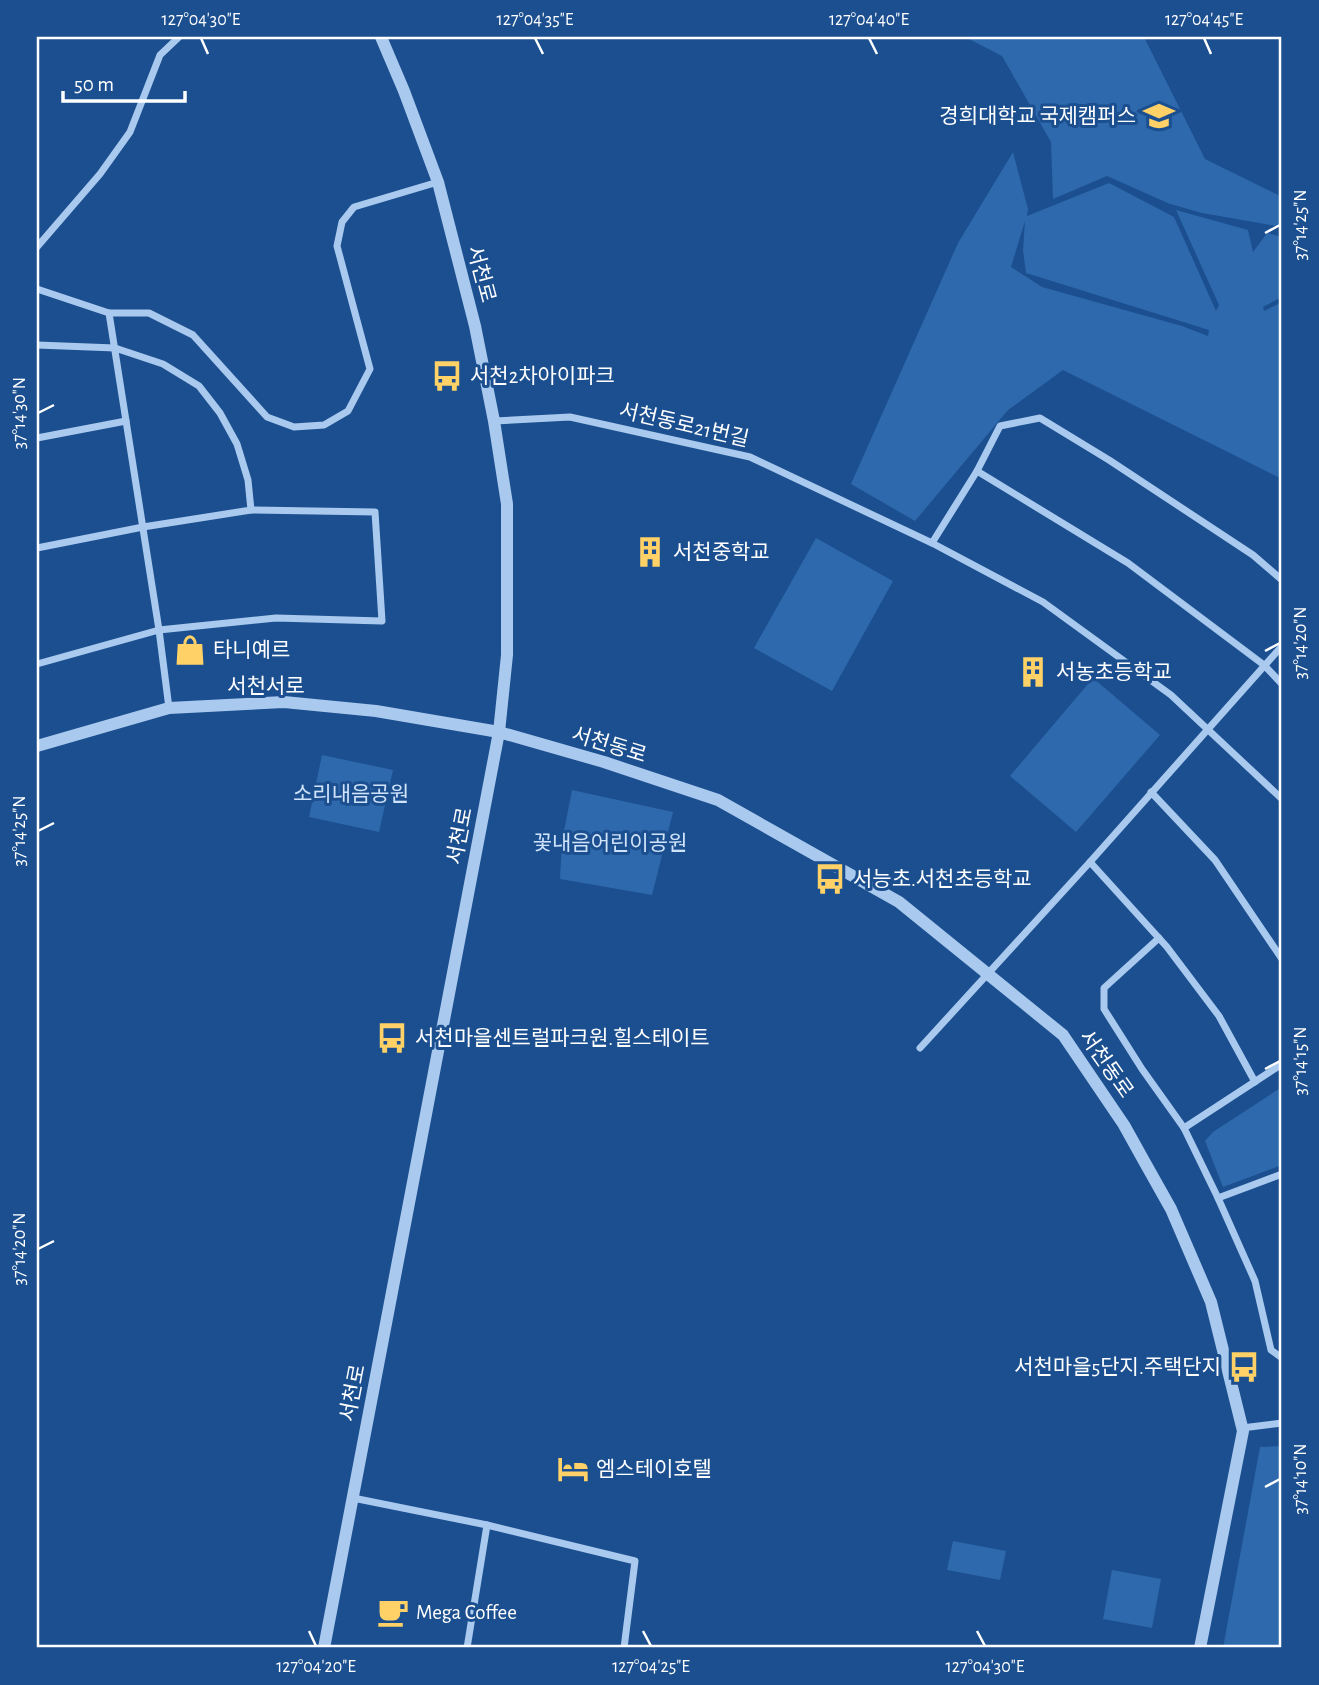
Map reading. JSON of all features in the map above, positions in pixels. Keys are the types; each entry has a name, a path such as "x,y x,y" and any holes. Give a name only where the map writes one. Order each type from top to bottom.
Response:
{"street":[{"path":"37,247 100,174 130,132 160,55 179,37"},
{"name":"서천로","path":"324,1648 499,732 507,655 507,504 475,326 438,182 381,37"},
{"path":"37,289 109,313 149,313 194,335 267,417 295,427 324,425 348,411 370,369 337,246 342,222 354,207 438,182"},
{"path":"109,313 169,708"},
{"path":"37,345 115,348 163,364 199,386 220,413 237,444 248,480 251,510"},
{"name":"서천동로21번길","path":"494,421 570,417 750,457 932,544 1043,602 1171,695 1282,799"},
{"path":"932,544 1000,426 1040,418 1242,547 1282,580"},
{"path":"37,438 126,421"},
{"path":"976,471 1128,563 1264,666 1282,684"},
{"path":"37,548 143,527 251,510 375,512 382,621 276,618 159,630 37,664"},
{"path":"920,1048 1282,646"},
{"name":"서천서로","path":"37,746 169,708 284,702 376,711 499,732"},
{"name":"서천동로","path":"499,732 604,762 718,800 899,902 1063,1035 1124,1125 1171,1209 1211,1302 1242,1428 1200,1648"},
{"path":"1151,792 1215,860 1282,959"},
{"path":"1090,862 1159,938 1219,1016 1255,1082"},
{"path":"1159,938 1104,988 1104,1009 1184,1128 1255,1281 1271,1350 1282,1358"},
{"path":"1184,1128 1282,1064"},
{"path":"1218,1198 1282,1174"},
{"path":"1242,1428 1282,1423"},
{"path":"353,1498 487,1525 635,1561 624,1648"},
{"path":"467,1648 487,1525"}],"green space":[{"path":"965,37 1144,37 1205,159 1282,197 1282,227 1202,213 1170,204 1107,176 1053,199 1051,142 1002,56"},
{"path":"1013,152 1028,209 1027,216 1109,183 1174,217 1216,311 1219,305 1176,210 1248,230 1253,252 1267,233 1282,237 1282,297 1263,307 1264,311 1282,302 1282,479 1063,370 1008,410 915,521 851,484 958,243","holes":["1025,221 1023,250 1026,273 1209,330 1208,336 1182,326 1042,287 1011,267"]},
{"path":"816,538 893,581 832,691 754,648"},
{"path":"1093,678 1160,735 1076,832 1010,776"},
{"name":"소리내음공원","path":"322,755 393,770 379,832 309,817"},
{"name":"꽃내음어린이공원","path":"572,790 673,812 652,895 560,879 562,841"},
{"path":"1282,1087 1282,1165 1223,1187 1205,1141 1213,1132"},
{"path":"1282,1446 1282,1648 1223,1648 1260,1447"},
{"path":"953,1541 1006,1551 1000,1580 947,1570"},
{"path":"1112,1570 1161,1579 1152,1628 1103,1619"}],"place":[{"name":"경희대학교 국제캠퍼스","path":"1159,116"},
{"name":"서천2차아이파크","path":"447,376"},
{"name":"서천중학교","path":"650,552"},
{"name":"타니예르","path":"190,650"},
{"name":"서농초등학교","path":"1033,672"},
{"name":"서능초.서천초등학교","path":"830,879"},
{"name":"서천마을센트럴파크원.힐스테이트","path":"392,1038"},
{"name":"서천마을5단지.주택단지","path":"1244,1367"},
{"name":"엠스테이호텔","path":"573,1469"},
{"name":"Mega Coffee","path":"393,1612"}]}
